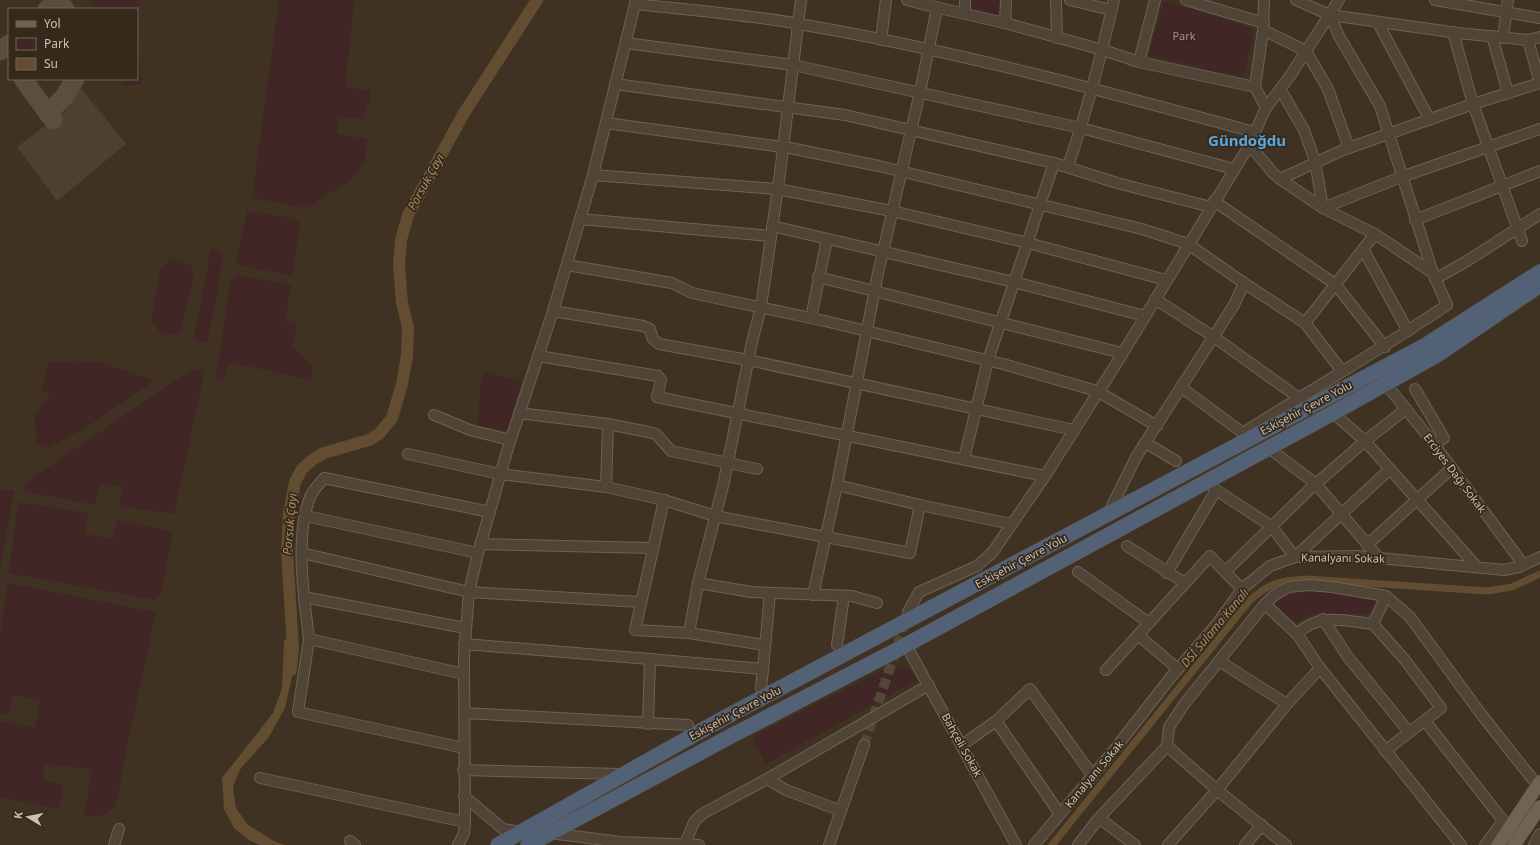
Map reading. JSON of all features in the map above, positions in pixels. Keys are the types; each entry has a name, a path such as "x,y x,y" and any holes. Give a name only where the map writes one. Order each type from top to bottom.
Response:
{"highway":[{"name":"Eskişehir Çevre Yolu","path":"525,838 624,775 724,718 1426,345 1540,272"},
{"name":"Eskişehir Çevre Yolu","path":"498,845 548,833 906,645 1437,355 1540,285"}],"main road":[{"path":"1498,845 1506,824 1524,806 1539,784"},
{"path":"1514,845 1538,814 1524,806"}],"street":[{"path":"689,633 698,583 728,464 748,360 761,307 778,189 801,0"},
{"path":"880,40 886,0"},
{"path":"907,0 926,2 937,8 1005,23 1139,62 1255,87"},
{"path":"965,0 965,13"},
{"path":"1005,23 1006,0"},
{"path":"1056,0 1057,38"},
{"path":"1070,0 1111,10"},
{"path":"1068,166 1081,128 1114,0"},
{"path":"1139,62 1155,0"},
{"path":"1186,0 1263,26 1306,51 1328,89 1349,148"},
{"path":"1264,0 1263,26 1255,87 1266,108"},
{"path":"1296,0 1330,16 1502,38 1528,40 1540,37"},
{"path":"908,612 919,592 976,566 992,552 1045,476 1074,430 1249,144 1266,108 1330,16 1339,0"},
{"path":"1434,0 1540,18"},
{"path":"1502,38 1508,0"},
{"path":"458,845 464,833 465,822 463,770 464,644 469,592 479,548 510,440 553,311 593,175 635,2 798,23 928,49 1092,87 1254,132"},
{"path":"813,595 837,485 874,291 920,92 937,8"},
{"path":"1182,388 1243,433 1342,371 1386,346 1447,305 1434,276 1415,220 1380,106 1339,36 1330,16"},
{"path":"1378,23 1430,120"},
{"path":"1452,32 1473,104 1504,186 1522,241"},
{"path":"1492,36 1508,93"},
{"path":"1280,179 1315,161 1349,148 1473,104 1540,83 1528,40"},
{"path":"626,43 793,65 1081,128 1234,169"},
{"path":"615,84 845,115 1068,166 1117,182 1212,204 1335,284 1386,346"},
{"path":"1280,89 1304,130 1315,161 1323,208"},
{"path":"606,123 783,147 901,171 1142,229 1188,244 1305,323 1342,371"},
{"path":"1323,208 1401,177 1540,129"},
{"path":"1249,144 1273,173 1280,179 1323,208 1375,234 1434,276"},
{"path":"964,458 988,360 1054,163"},
{"path":"1415,220 1540,171"},
{"path":"593,175 778,189 892,211 1028,243 1166,280"},
{"path":"1434,276 1467,261 1540,214"},
{"path":"580,219 772,231 827,239 1014,282 1145,316"},
{"path":"1305,323 1375,234"},
{"path":"811,318 818,277 827,239"},
{"path":"1363,248 1408,331"},
{"path":"567,265 672,283 692,293 811,318 988,360 1097,391 1157,426"},
{"path":"818,277 1001,321 1122,353"},
{"path":"1108,514 1136,457 1182,388 1234,305 1244,283"},
{"path":"1155,299 1214,337 1299,398"},
{"path":"553,311 643,326 650,329 653,339 659,344 748,360 1074,430"},
{"path":"538,356 658,376 661,380 657,397 846,436 964,458 1045,476"},
{"name":"Erciyes Dağı Sokak","path":"1385,383 1434,444 1523,564"},
{"path":"1415,389 1444,438 1434,444"},
{"path":"1225,572 1316,484 1365,440 1406,409"},
{"path":"519,412 608,424 656,434 671,451 757,469"},
{"path":"1333,413 1365,440 1418,498 1477,567"},
{"path":"434,415 470,430 510,440"},
{"path":"606,487 608,424"},
{"path":"1146,443 1176,461"},
{"path":"1274,452 1316,484 1378,557"},
{"path":"408,454 500,474 606,487 664,500 715,516 910,553 920,505"},
{"path":"1367,545 1452,468"},
{"path":"1167,573 1214,488 1271,526 1295,557 1390,469"},
{"path":"464,748 298,712 309,639 304,597 302,553 306,516 311,494 324,478 490,512"},
{"path":"837,485 920,505 1011,524"},
{"path":"664,500 640,602 635,630 689,633 765,645"},
{"path":"306,516 479,548 653,548"},
{"path":"1127,546 1167,573 1185,583"},
{"path":"302,553 469,592 640,602"},
{"path":"1106,670 1210,556 1242,589"},
{"name":"Kanalyanı Sokak","path":"1034,845 1093,776 1178,669 1216,624 1242,589 1270,566 1295,557 1378,557 1504,570 1519,567 1540,557"},
{"path":"1078,572 1149,623"},
{"path":"698,583 750,592 844,596 877,603"},
{"path":"1078,845 1099,818 1167,746 1169,727 1185,703 1265,604 1276,594 1289,587 1309,585 1332,587 1386,596 1410,616 1481,714 1539,784"},
{"path":"761,688 770,593"},
{"path":"837,645 844,596"},
{"path":"1373,624 1386,596"},
{"path":"304,597 465,628"},
{"path":"1265,604 1297,634 1320,668 1461,845"},
{"path":"1297,634 1304,627 1323,619 1373,624 1405,660 1441,708 1385,750"},
{"path":"1323,619 1348,657 1409,732"},
{"path":"1138,636 1178,669"},
{"path":"309,639 464,674"},
{"path":"464,644 763,669"},
{"name":"Bahçeli Sokak","path":"906,645 1016,845"},
{"path":"648,724 650,659"},
{"path":"1219,661 1287,704"},
{"path":"1168,845 1217,790 1287,704 1320,668"},
{"path":"685,844 694,822 702,814 929,685"},
{"path":"962,745 996,721 1030,689 1093,776"},
{"path":"464,713 688,725"},
{"path":"996,721 1060,814"},
{"path":"1425,721 1506,824 1486,845"},
{"path":"829,845 864,745"},
{"path":"1167,746 1217,790 1286,845"},
{"path":"463,770 624,775"},
{"path":"260,778 465,822"},
{"path":"767,778 786,790 841,811"},
{"path":"464,796 503,830 525,838"},
{"path":"1099,818 1135,845"},
{"path":"1245,845 1262,825"},
{"path":"114,845 120,829 121,845"},
{"path":"548,833 620,842 700,845"},
{"path":"1534,845 1540,834"}],"shaded area":[{"path":"80,87 126,144 57,201 17,147 65,111"}],"green space":[{"path":"92,0 136,0 137,8 94,8"},
{"path":"279,0 354,0 345,88 371,90 371,103 366,102 364,119 338,116 337,134 367,139 364,162 351,181 329,193 307,208 252,198"},
{"path":"971,0 1005,0 1005,20 970,12"},
{"name":"Park","path":"1164,1 1250,27 1253,34 1243,78 1148,55"},
{"path":"138,30 141,84 124,86 121,80 138,80"},
{"path":"247,211 291,218 300,223 292,276 236,264"},
{"path":"211,249 222,254 218,290 207,342 199,343 194,339"},
{"path":"170,259 180,260 192,266 193,278 181,332 173,335 163,335 151,322 160,269"},
{"path":"238,275 291,285 285,322 298,325 291,346 302,354 313,367 310,380 230,362 224,381 215,379 230,281"},
{"path":"81,361 102,363 154,381 85,428 47,448 36,444 35,416 51,392 41,391 49,362"},
{"path":"197,369 205,370 174,514 118,506 123,486 101,484 95,505 23,491 31,479 179,378"},
{"path":"487,372 521,381 508,430 478,426 481,378"},
{"path":"0,489 14,491 0,568"},
{"path":"18,502 88,513 86,534 113,539 118,520 173,532 162,591 156,600 9,573"},
{"path":"8,583 155,612 127,745 116,806 104,815 84,817 92,769 45,764 43,780 63,786 59,809 0,797 0,721 35,728 40,701 13,695 9,714 0,713 0,634"},
{"path":"1312,589 1376,600 1373,613 1313,614 1303,617 1295,625 1274,604 1282,596 1291,592"},
{"path":"888,667 906,667 918,679 766,764 752,737"}],"water":[{"path":"291,639 294,668 285,708 269,737 241,768 233,786 236,808 248,825 276,842 285,845 260,845 250,841 234,828 224,809 222,778 273,713 282,688 284,640"}],"waterway":[{"name":"Porsuk Çayı","path":"291,670 293,649 287,550 289,513 295,482 302,469 312,460 324,453 369,440 379,434 392,418 402,384 407,356 408,327 402,303 399,265 401,240 408,215 464,113 537,0"},
{"name":"DSİ Sulama Kanalı","path":"1052,845 1250,600 1264,589 1282,582 1306,579 1487,591 1512,587 1540,574"}],"taxiway":[{"path":"50,8 61,4 64,8"},
{"path":"0,51 8,45"},
{"path":"24,80 53,120"},
{"path":"48,113 64,97 74,80"}],"tunnel":[{"path":"864,745 906,620"}],"district":[{"name":"Gündoğdu","path":"1247,141"}]}
